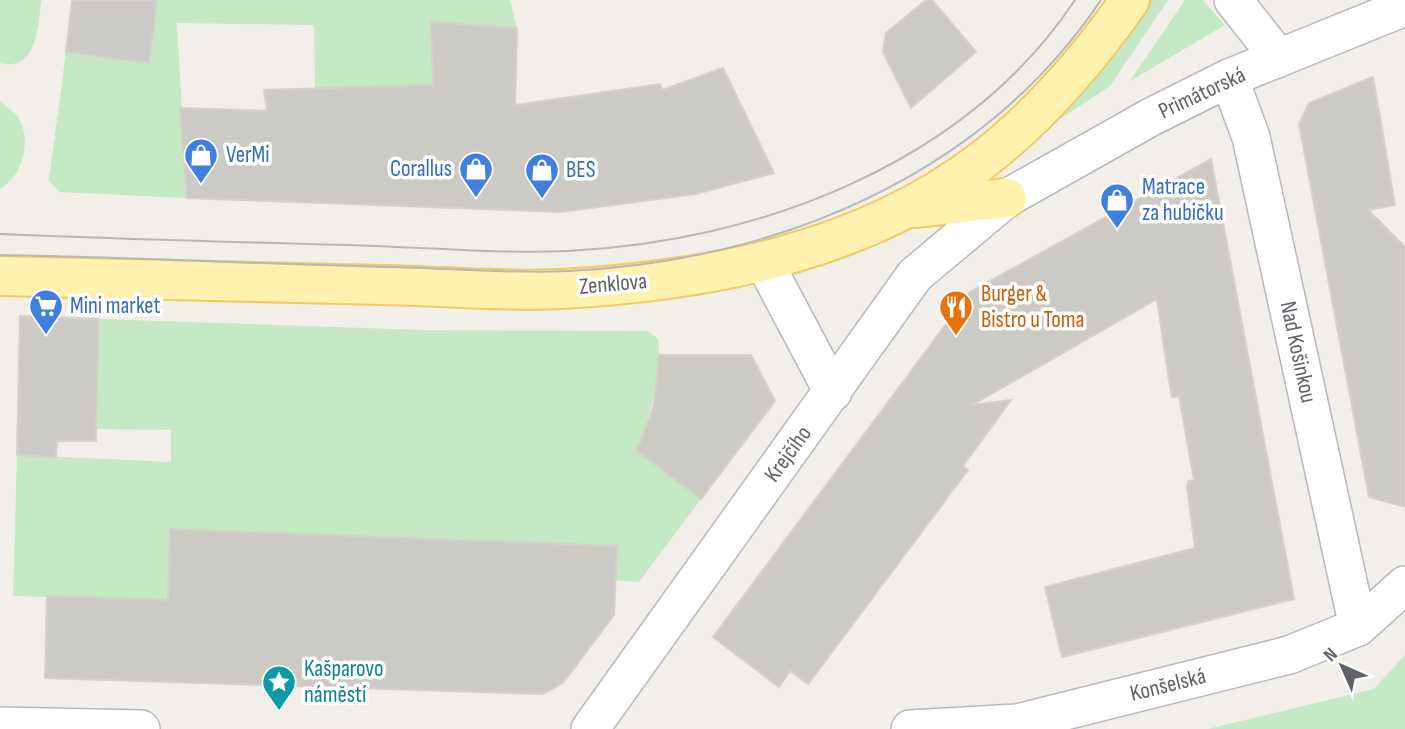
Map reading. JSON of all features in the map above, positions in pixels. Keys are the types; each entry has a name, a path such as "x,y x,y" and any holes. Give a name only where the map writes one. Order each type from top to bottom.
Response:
{"main road":[{"name":"Zenklova","path":"0,276 558,289 679,279 764,262 835,239 905,209 979,163 1036,112 1089,56 1130,0"},
{"path":"905,209 1007,198"}],"street":[{"path":"1233,0 1279,58"},
{"name":"Primátorská","path":"1007,198 1151,117 1229,79 1405,7"},
{"name":"Nad Košinkou","path":"1229,79 1251,136 1358,627"},
{"name":"Krejčího","path":"590,729 915,275 1007,198"},
{"path":"764,262 833,392"},
{"name":"Konšelská","path":"910,729 1017,723 1289,655 1358,627 1405,585"},
{"path":"0,726 141,729"}],"green space":[{"path":"0,0 41,0 34,44 29,54 13,64 0,63"},
{"path":"157,0 510,0 517,28 434,97 370,95 370,86 360,86 360,104 315,89 314,25 177,23 187,198 59,192 49,180 66,52 149,63"},
{"path":"1148,0 1168,0 1110,86 1043,130"},
{"path":"1185,0 1203,0 1225,25 1130,81"},
{"path":"0,101 17,116 22,126 25,146 15,175 0,189"},
{"path":"98,319 422,330 648,331 658,339 657,382 637,451 701,499 639,582 615,580 616,546 171,529 168,600 13,596 17,455 171,462 171,430 97,429"},
{"path":"1405,655 1405,729 1208,729 1374,689"}],"building":[{"path":"72,0 157,0 149,63 66,52"},
{"path":"926,0 932,0 976,52 911,108 883,52 886,33"},
{"path":"431,22 517,28 515,105 660,84 662,90 723,68 774,173 696,194 561,212 187,198 180,108 267,111 264,90 433,85"},
{"path":"1373,77 1395,205 1368,210 1405,247 1405,507 1369,497 1299,124 1309,103"},
{"path":"1211,159 1294,599 1062,657 1045,587 1195,548 1187,487 1188,481 1194,480 1179,396 1172,397 1157,299 972,405 1011,400 963,466 968,470 808,684 790,671 779,687 713,637 970,292"},
{"path":"20,316 98,319 96,441 57,441 56,457 17,455"},
{"path":"659,355 751,355 775,401 701,499 637,451 654,405"},
{"path":"170,529 617,546 614,615 563,683 543,694 45,678 47,596 168,600"}],"tram line":[{"path":"0,234 541,252 640,244 712,231 783,211 852,184 917,149 977,107 1030,58 1075,0"},
{"path":"0,255 546,272 646,264 722,249 797,228 868,198 935,161 997,116 1052,62 1101,0"}],"place":[{"name":"VerMi","path":"201,185"},
{"name":"Corallus","path":"476,199"},
{"name":"BES","path":"542,200"},
{"name":"Matrace za hubičku","path":"1117,230"},
{"name":"Mini market","path":"46,336"},
{"name":"Burger & Bistro u Toma","path":"956,337"},
{"name":"Kašparovo náměstí","path":"279,712"}]}
